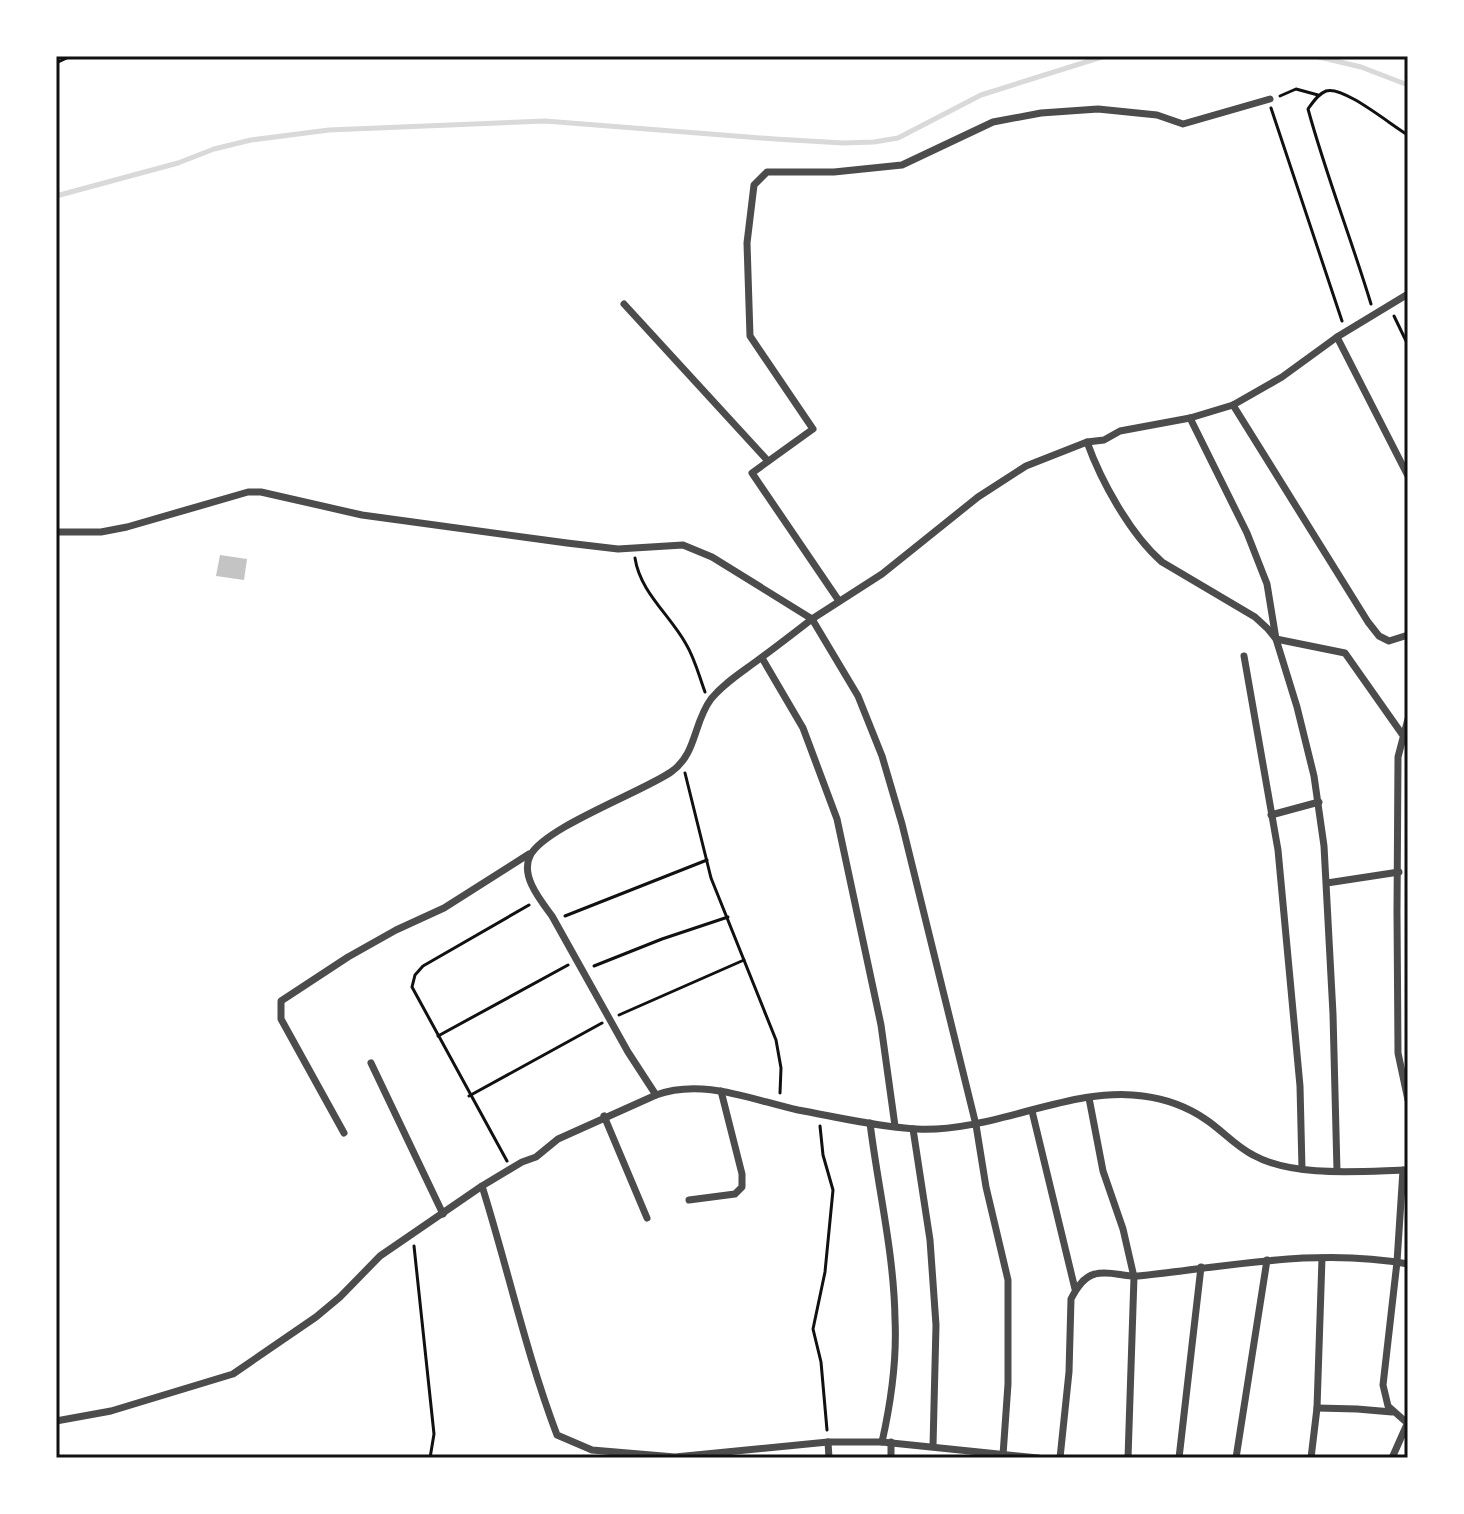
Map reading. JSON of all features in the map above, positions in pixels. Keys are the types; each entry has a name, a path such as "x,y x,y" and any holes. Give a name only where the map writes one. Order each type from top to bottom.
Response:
{"street":[{"path":"839,601 752,473 813,429 750,336 747,243 754,185 760,177 767,172 834,172 902,165 993,122 1041,113 1098,109 1157,115 1183,124 1270,99"},
{"path":"344,1133 281,1019 281,1001 348,957 444,908 578,820 664,776 689,755 702,713 728,682 812,619 882,574 1002,480 1026,466 1087,442 1104,440 1120,431 1190,418 1233,405 1282,377 1337,337 1408,294"},
{"path":"624,304 768,461"},
{"path":"1337,337 1408,476"},
{"path":"1233,405 1368,622 1379,636 1389,641 1408,635"},
{"path":"1190,418 1247,533 1267,584 1276,639 1305,737 1319,802 1327,883 1337,1171"},
{"path":"1087,442 1123,513 1150,551 1162,562 1255,617 1276,639 1345,653 1402,734"},
{"path":"56,532 101,532 127,527 248,492 261,492 362,515 567,543 637,549 676,544 692,547 812,619 858,696 882,756 902,824 976,1125 986,1187 1008,1280 1008,1384 1003,1455"},
{"path":"1244,656 1278,850 1300,1086 1302,1169"},
{"path":"762,658 803,728 837,819 881,1025 895,1126"},
{"path":"1408,719 1398,757 1404,1011 1398,1053 1408,1100"},
{"path":"1271,815 1319,802"},
{"path":"531,853 528,873 540,900 656,1095"},
{"path":"1327,883 1399,872"},
{"path":"371,1063 443,1214"},
{"path":"56,1421 111,1411 233,1374 316,1317 380,1256 482,1186 536,1157 558,1139 656,1095 683,1087 721,1091 818,1113 913,1129 976,1125 1089,1098 1123,1094 1174,1102 1205,1119 1252,1155 1279,1166 1337,1171 1406,1170 1383,1385 1385,1400 1392,1412 1407,1422 1392,1458"},
{"path":"689,1200 735,1194 742,1187 742,1174 721,1091"},
{"path":"1089,1098 1103,1171 1123,1229 1134,1277 1128,1458"},
{"path":"1032,1111 1075,1289"},
{"path":"604,1116 647,1218"},
{"path":"870,1123 888,1236 895,1316 895,1347 882,1442"},
{"path":"913,1129 930,1240 936,1325 933,1446"},
{"path":"482,1186 507,1266 534,1375 557,1435 592,1450 675,1457 828,1442 891,1442 970,1454 1038,1458"},
{"path":"1060,1458 1069,1372 1071,1299 1075,1289 1092,1274 1134,1277 1267,1260 1322,1258 1408,1264"},
{"path":"1311,1458 1317,1408 1322,1258"},
{"path":"1236,1458 1267,1260"},
{"path":"1179,1458 1201,1267"},
{"path":"1317,1408 1392,1412"},
{"path":"828,1442 829,1458"},
{"path":"891,1442 891,1458"}],"path":[{"path":"56,63 71,56"},
{"path":"1320,96 1296,89 1270,99 1346,333"},
{"path":"1374,315 1308,109 1326,91 1335,91 1363,105 1408,135"},
{"path":"1389,305 1408,345"},
{"path":"637,549 634,558 636,569 687,645 709,702"},
{"path":"683,762 707,860 776,1040 781,1068 779,1105"},
{"path":"554,920 707,860"},
{"path":"511,1168 412,987 415,975 423,966 540,900"},
{"path":"583,970 728,917"},
{"path":"438,1036 577,960"},
{"path":"469,1096 610,1019 744,960"},
{"path":"818,1113 823,1155 833,1190 825,1272 813,1329 821,1362 828,1442"},
{"path":"412,1234 434,1434 430,1458"}],"building":[{"path":"220,555 247,559 244,580 216,576"}],"waterway":[{"path":"56,196 251,140 329,130 545,121 775,139 874,142 898,138 981,95 1105,56"},
{"path":"1315,56 1361,67 1408,85"}]}
